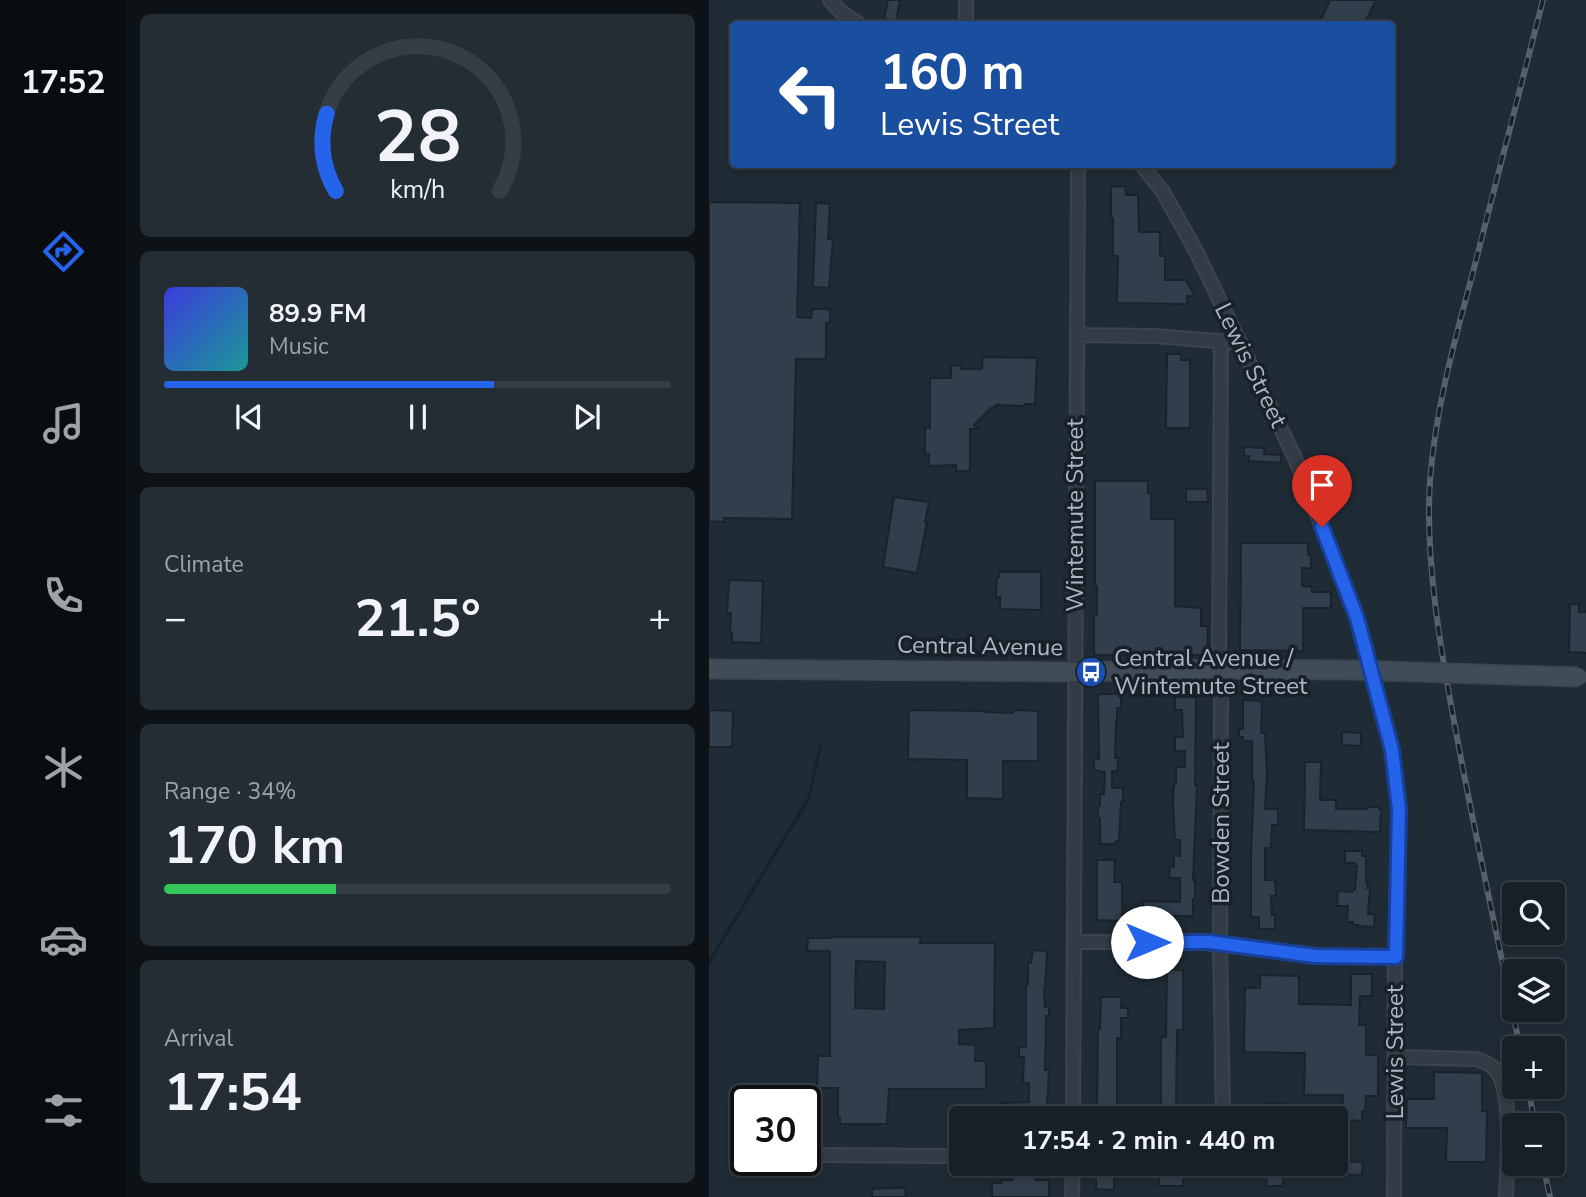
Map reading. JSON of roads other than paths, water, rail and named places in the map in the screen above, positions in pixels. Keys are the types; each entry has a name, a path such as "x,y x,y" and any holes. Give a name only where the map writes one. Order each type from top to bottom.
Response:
{"main road":[{"name":"Central Avenue","path":"709,669 1074,672 1354,670 1582,678"}],"street":[{"path":"830,0 854,21"},
{"path":"966,0 966,21"},
{"name":"Wintemute Street","path":"1073,1106 1078,168"},
{"name":"Lewis Street","path":"1144,168 1163,192 1197,253 1295,458 1357,618 1392,750 1399,809 1394,1197"},
{"path":"1077,335 1154,335 1241,343"},
{"path":"1219,669 1221,342"},
{"name":"Bowden Street","path":"1221,695 1223,1106"},
{"path":"1074,942 1220,943 1315,956 1396,957"},
{"path":"1395,1057 1476,1059 1489,1063 1497,1072 1506,1093 1506,1197"},
{"path":"821,1155 949,1156"},
{"path":"1072,1197 1073,1176"}],"waterway":[{"path":"709,962 809,798 820,747"}],"railway":[{"path":"1518,1036 1444,663 1435,602 1429,510 1436,429 1446,377 1543,0"},
{"path":"1530,1099 1533,1113"},
{"path":"1546,1176 1550,1197"}],"place":[{"name":"Central Avenue / Wintemute Street","path":"1091,672"}]}
